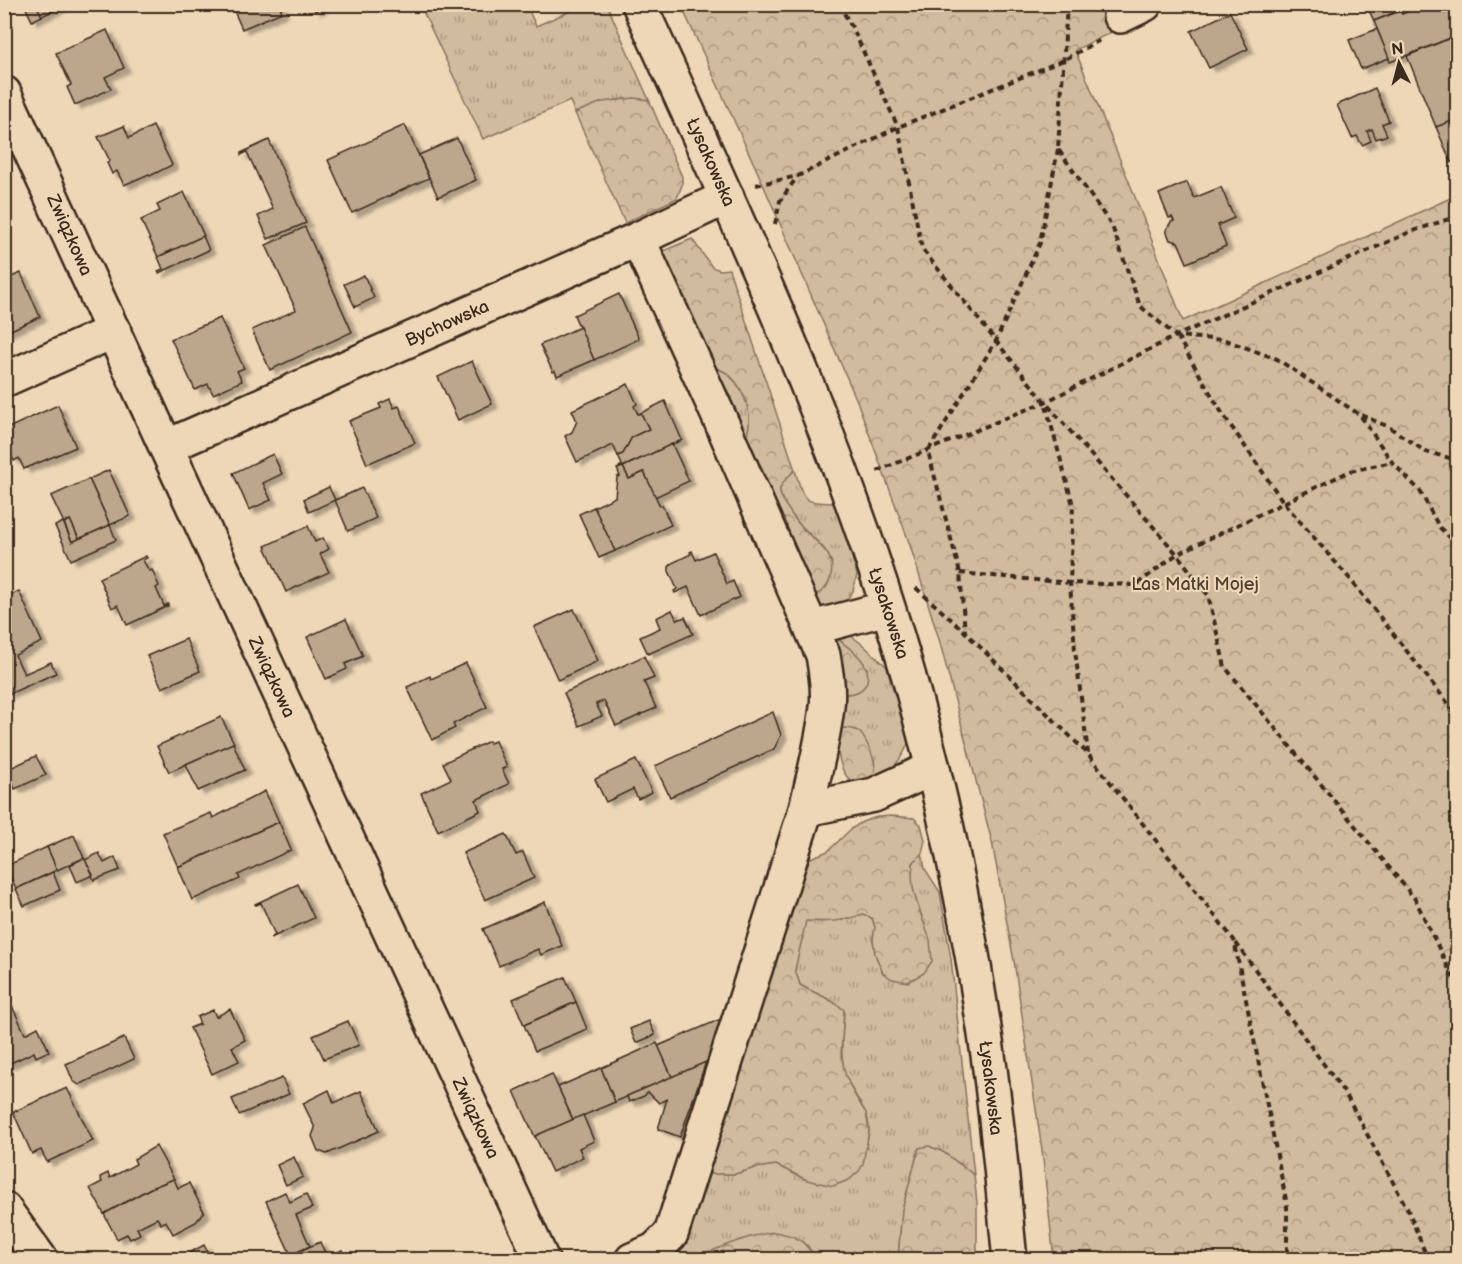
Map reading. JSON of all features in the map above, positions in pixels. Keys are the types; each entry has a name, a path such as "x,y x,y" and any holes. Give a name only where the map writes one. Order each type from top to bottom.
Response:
{"street":[{"name":"Łysakowska","path":"639,4 793,348 848,489 914,696 933,768 974,963 989,1058 1010,1260"},
{"name":"Związkowa","path":"4,93 542,1260"},
{"name":"Bychowska","path":"166,447 638,239 727,197"},
{"path":"632,1260 655,1250 671,1234 806,809 827,706 827,680 823,655 638,239"},
{"path":"4,380 114,331"},
{"path":"812,628 887,608"},
{"path":"806,809 873,795 933,768"},
{"path":"4,1209 41,1260"}],"path":[{"path":"839,4 853,29 898,127 922,249 1045,402 1177,554 1208,595 1225,667 1415,898 1458,988"},
{"path":"965,632 960,573 928,451 996,341 1040,243 1058,149 1067,4"},
{"path":"756,185 798,176 898,127 1064,60 1098,41 1124,19"},
{"path":"1058,149 1112,226 1140,306 1176,336 1222,413 1284,503 1350,579 1458,716"},
{"path":"775,224 780,201 798,176"},
{"path":"877,471 1045,402 1176,336 1410,232 1458,216"},
{"path":"1176,336 1225,340 1276,359 1360,415 1389,427 1426,452 1458,460"},
{"path":"1045,402 1073,505 1070,583 1075,650 1088,754"},
{"path":"1360,415 1392,462 1420,491 1439,527 1458,544"},
{"path":"960,573 1070,583 1136,585 1177,554 1350,471 1392,462"},
{"path":"916,588 965,632 1088,754 1234,940 1346,1095 1409,1212 1428,1260"},
{"path":"1234,940 1287,1205 1287,1260"},
{"path":"1450,1260 1458,1221"}],"green space":[{"path":"420,5 526,5 536,26 584,5 607,5 649,100 611,101 575,113 570,101 483,139"},
{"name":"Las Matki Mojej","path":"681,5 1108,5 1118,29 1075,50 1183,321 1457,195 1457,1259 1054,1259 1042,1150 1014,961 992,842 939,639 909,542 857,401 759,175"},
{"path":"634,98 649,100 682,177 682,185 677,198 625,223 575,113 602,102"},
{"path":"692,239 712,267 720,270 729,269 795,470 782,484 781,496 803,529 825,551 831,563 829,583 821,592 805,598 739,447 747,435 749,423 745,398 736,383 725,372 702,364 654,255"},
{"path":"702,364 725,372 736,383 745,398 749,423 747,435 739,447"},
{"path":"795,470 806,498 816,502 836,503 857,575 853,591 846,601 825,614 805,598 832,563 825,550 790,514 781,497 782,484"},
{"path":"835,636 851,636 886,666 893,675 909,742 895,765 885,774 873,780 873,761 860,732 835,732 854,653"},
{"path":"835,636 858,656 866,668 867,682 855,693 842,694 831,638"},
{"path":"844,728 858,731 866,742 875,766 873,780 858,783 852,781 843,770 835,732"},
{"path":"877,817 914,818 921,825 925,840 922,853 913,863 913,888 930,940 932,961 924,973 908,982 892,979 883,973 875,954 873,939 875,927 872,918 863,914 835,921 806,921 795,970 800,985 844,1010 841,1053 845,1074 866,1113 869,1131 863,1164 849,1180 833,1186 807,1180 776,1165 735,1174 702,1174 796,864 828,851 851,829 862,822"},
{"path":"922,853 925,869 940,892 951,959 974,1175 943,1152 919,1148 902,1210 898,1259 816,1259 807,1245 709,1252 695,1259 669,1260 702,1174 735,1174 776,1165 807,1180 866,1145 869,1131 866,1115 844,1071 842,1048 844,1010 800,985 795,970 805,921 835,921 863,914 872,918 875,927 873,939 875,954 883,973 923,919 914,893 912,878 914,863"},
{"path":"929,1146 943,1152 974,1175 977,1203 977,1259 898,1259 902,1210 919,1148"},
{"path":"774,1232 799,1240 816,1259 695,1259 733,1242"}],"building":[{"path":"24,4 36,4 42,16 32,21"},
{"path":"36,4 67,4 42,16"},
{"path":"231,4 279,4 282,12 242,29"},
{"path":"312,4 330,4 315,11"},
{"path":"1366,4 1389,4 1393,13 1374,21"},
{"path":"1389,4 1426,4 1402,14 1400,11 1393,13"},
{"path":"1426,4 1458,4 1458,35 1390,62 1374,21 1400,11 1402,14"},
{"path":"1230,12 1248,49 1209,68 1191,31"},
{"path":"1377,29 1389,58 1361,69 1349,40"},
{"path":"107,30 124,68 105,77 111,89 75,105 67,87 71,85 56,53"},
{"path":"1458,35 1458,119 1436,127 1407,56"},
{"path":"1375,88 1389,121 1382,124 1387,135 1376,139 1372,129 1367,131 1371,141 1362,145 1357,136 1352,138 1337,105"},
{"path":"1458,119 1458,160 1451,162 1436,127"},
{"path":"405,125 429,178 352,213 328,160"},
{"path":"124,126 129,138 153,126 172,165 124,185 117,171 112,174 107,163 110,161 98,137"},
{"path":"457,138 476,180 438,197 419,155"},
{"path":"269,140 306,223 268,239 258,216 273,209 247,152 241,155 241,153"},
{"path":"1187,182 1194,198 1221,187 1234,218 1218,225 1226,246 1187,263 1178,242 1170,240 1166,230 1174,221 1172,217 1169,218 1159,194"},
{"path":"184,192 204,236 158,257 141,220 160,211 157,205"},
{"path":"305,227 352,332 270,370 252,330 296,310 266,245"},
{"path":"203,236 209,250 159,273 158,271 163,269 158,257"},
{"path":"21,273 40,317 4,333 4,280"},
{"path":"364,275 374,298 355,307 344,284"},
{"path":"619,294 639,339 594,360 574,315"},
{"path":"220,318 244,368 237,371 242,381 213,394 208,384 195,390 171,339"},
{"path":"580,327 594,360 557,376 540,345"},
{"path":"472,361 492,404 458,420 438,377"},
{"path":"628,384 637,404 634,406 638,414 641,413 649,429 632,437 623,454 618,456 613,445 577,462 565,436 572,432 577,421 572,410"},
{"path":"390,399 394,408 399,406 415,443 367,464 349,421 381,408 379,404"},
{"path":"665,401 682,440 620,468 622,465 618,456 623,454 632,437 649,429 641,413"},
{"path":"58,405 76,447 24,469 19,458 14,461 4,440 4,434 8,432 6,429"},
{"path":"672,444 689,481 655,497 644,472 629,479 623,467"},
{"path":"273,454 282,474 263,483 271,500 249,510 233,473"},
{"path":"623,467 629,479 644,472 671,525 615,551 594,507 615,497 617,477 620,476 617,469"},
{"path":"109,470 130,516 110,525 89,479"},
{"path":"89,479 110,525 79,539 70,520 64,523 51,496"},
{"path":"329,487 335,500 309,512 304,499"},
{"path":"362,488 376,518 348,531 335,500"},
{"path":"594,507 615,551 599,558 579,514"},
{"path":"70,520 79,539 72,542 64,523"},
{"path":"63,522 72,542 110,525 116,540 71,560 55,526"},
{"path":"308,526 315,542 323,538 329,549 320,554 329,572 286,592 265,546"},
{"path":"692,551 696,560 713,552 727,584 733,581 740,597 701,615 688,587 675,593 677,589 669,567 672,563 691,554"},
{"path":"146,556 147,558 143,560 149,571 152,570 159,586 156,588 164,606 168,604 168,606 127,625 118,605 112,608 99,578"},
{"path":"19,591 42,642 15,655 24,674 51,662 56,673 9,694 4,684 4,598"},
{"path":"574,609 598,661 558,680 534,627"},
{"path":"672,610 677,620 685,617 693,634 648,654 640,637 660,628 656,618"},
{"path":"346,619 363,656 345,664 347,669 326,679 307,637"},
{"path":"186,639 200,671 162,688 147,656"},
{"path":"644,656 654,678 644,682 656,708 616,726 604,701 596,704 602,716 579,726 564,693"},
{"path":"466,663 487,707 453,724 455,728 432,740 407,687"},
{"path":"773,712 781,735 774,749 670,797 655,766"},
{"path":"221,717 234,743 169,772 157,746"},
{"path":"489,741 490,743 495,741 507,767 502,769 509,784 476,800 480,811 438,831 421,793 451,779 443,763"},
{"path":"233,743 245,770 198,791 186,764"},
{"path":"36,756 46,775 15,789 6,770"},
{"path":"636,760 652,792 638,799 633,789 606,802 595,779"},
{"path":"265,791 279,822 178,867 163,833 211,813 213,818"},
{"path":"279,822 291,850 238,875 240,879 192,900 178,867"},
{"path":"506,834 516,855 523,852 534,878 485,900 463,853"},
{"path":"74,835 84,858 57,870 47,847"},
{"path":"47,847 57,870 16,889 6,866"},
{"path":"99,853 104,863 115,857 120,870 94,880 85,860"},
{"path":"84,858 93,875 77,882 70,865"},
{"path":"53,872 60,890 24,906 16,889"},
{"path":"298,884 314,918 271,938 275,935 261,903 255,904"},
{"path":"545,902 562,946 541,955 538,949 499,966 483,929"},
{"path":"565,977 576,1002 524,1025 513,999"},
{"path":"576,1002 587,1029 535,1051 524,1025"},
{"path":"13,1008 25,1034 38,1027 49,1051 36,1057 34,1052 4,1066 4,1012"},
{"path":"230,1009 245,1040 232,1047 239,1061 212,1074 190,1028 200,1024 197,1017 213,1010 216,1017"},
{"path":"723,1018 709,1061 672,1077 658,1046"},
{"path":"348,1021 359,1045 324,1059 313,1036"},
{"path":"649,1021 655,1035 636,1043 630,1029"},
{"path":"124,1038 134,1059 79,1085 73,1081 66,1064"},
{"path":"657,1043 672,1077 615,1102 601,1068"},
{"path":"706,1062 680,1137 658,1129 667,1099 659,1103 648,1092 629,1102 627,1096"},
{"path":"601,1068 615,1102 573,1120 558,1087"},
{"path":"552,1074 573,1120 535,1137 514,1091"},
{"path":"282,1078 289,1094 239,1115 232,1099"},
{"path":"67,1088 93,1141 47,1162 41,1150 32,1154 13,1112"},
{"path":"329,1090 334,1103 361,1091 379,1131 327,1154 318,1151 312,1136 315,1128 303,1103"},
{"path":"583,1115 594,1141 579,1148 583,1157 552,1172 535,1136"},
{"path":"156,1146 174,1179 151,1188 104,1214 90,1188 102,1182 100,1177 108,1173 110,1178 136,1164 134,1159"},
{"path":"294,1157 303,1177 286,1185 277,1165"},
{"path":"174,1179 178,1188 189,1183 204,1212 196,1222 173,1234 166,1221 161,1224 157,1218 137,1228 140,1234 130,1239 127,1234 117,1239 104,1214 151,1188"},
{"path":"285,1192 290,1202 306,1194 312,1208 296,1215 310,1246 291,1255 266,1201"},
{"path":"320,1242 327,1257 342,1250 346,1260 293,1260 291,1255"},
{"path":"204,1245 212,1260 195,1260 191,1252"},
{"path":"191,1252 195,1260 177,1260"}]}
